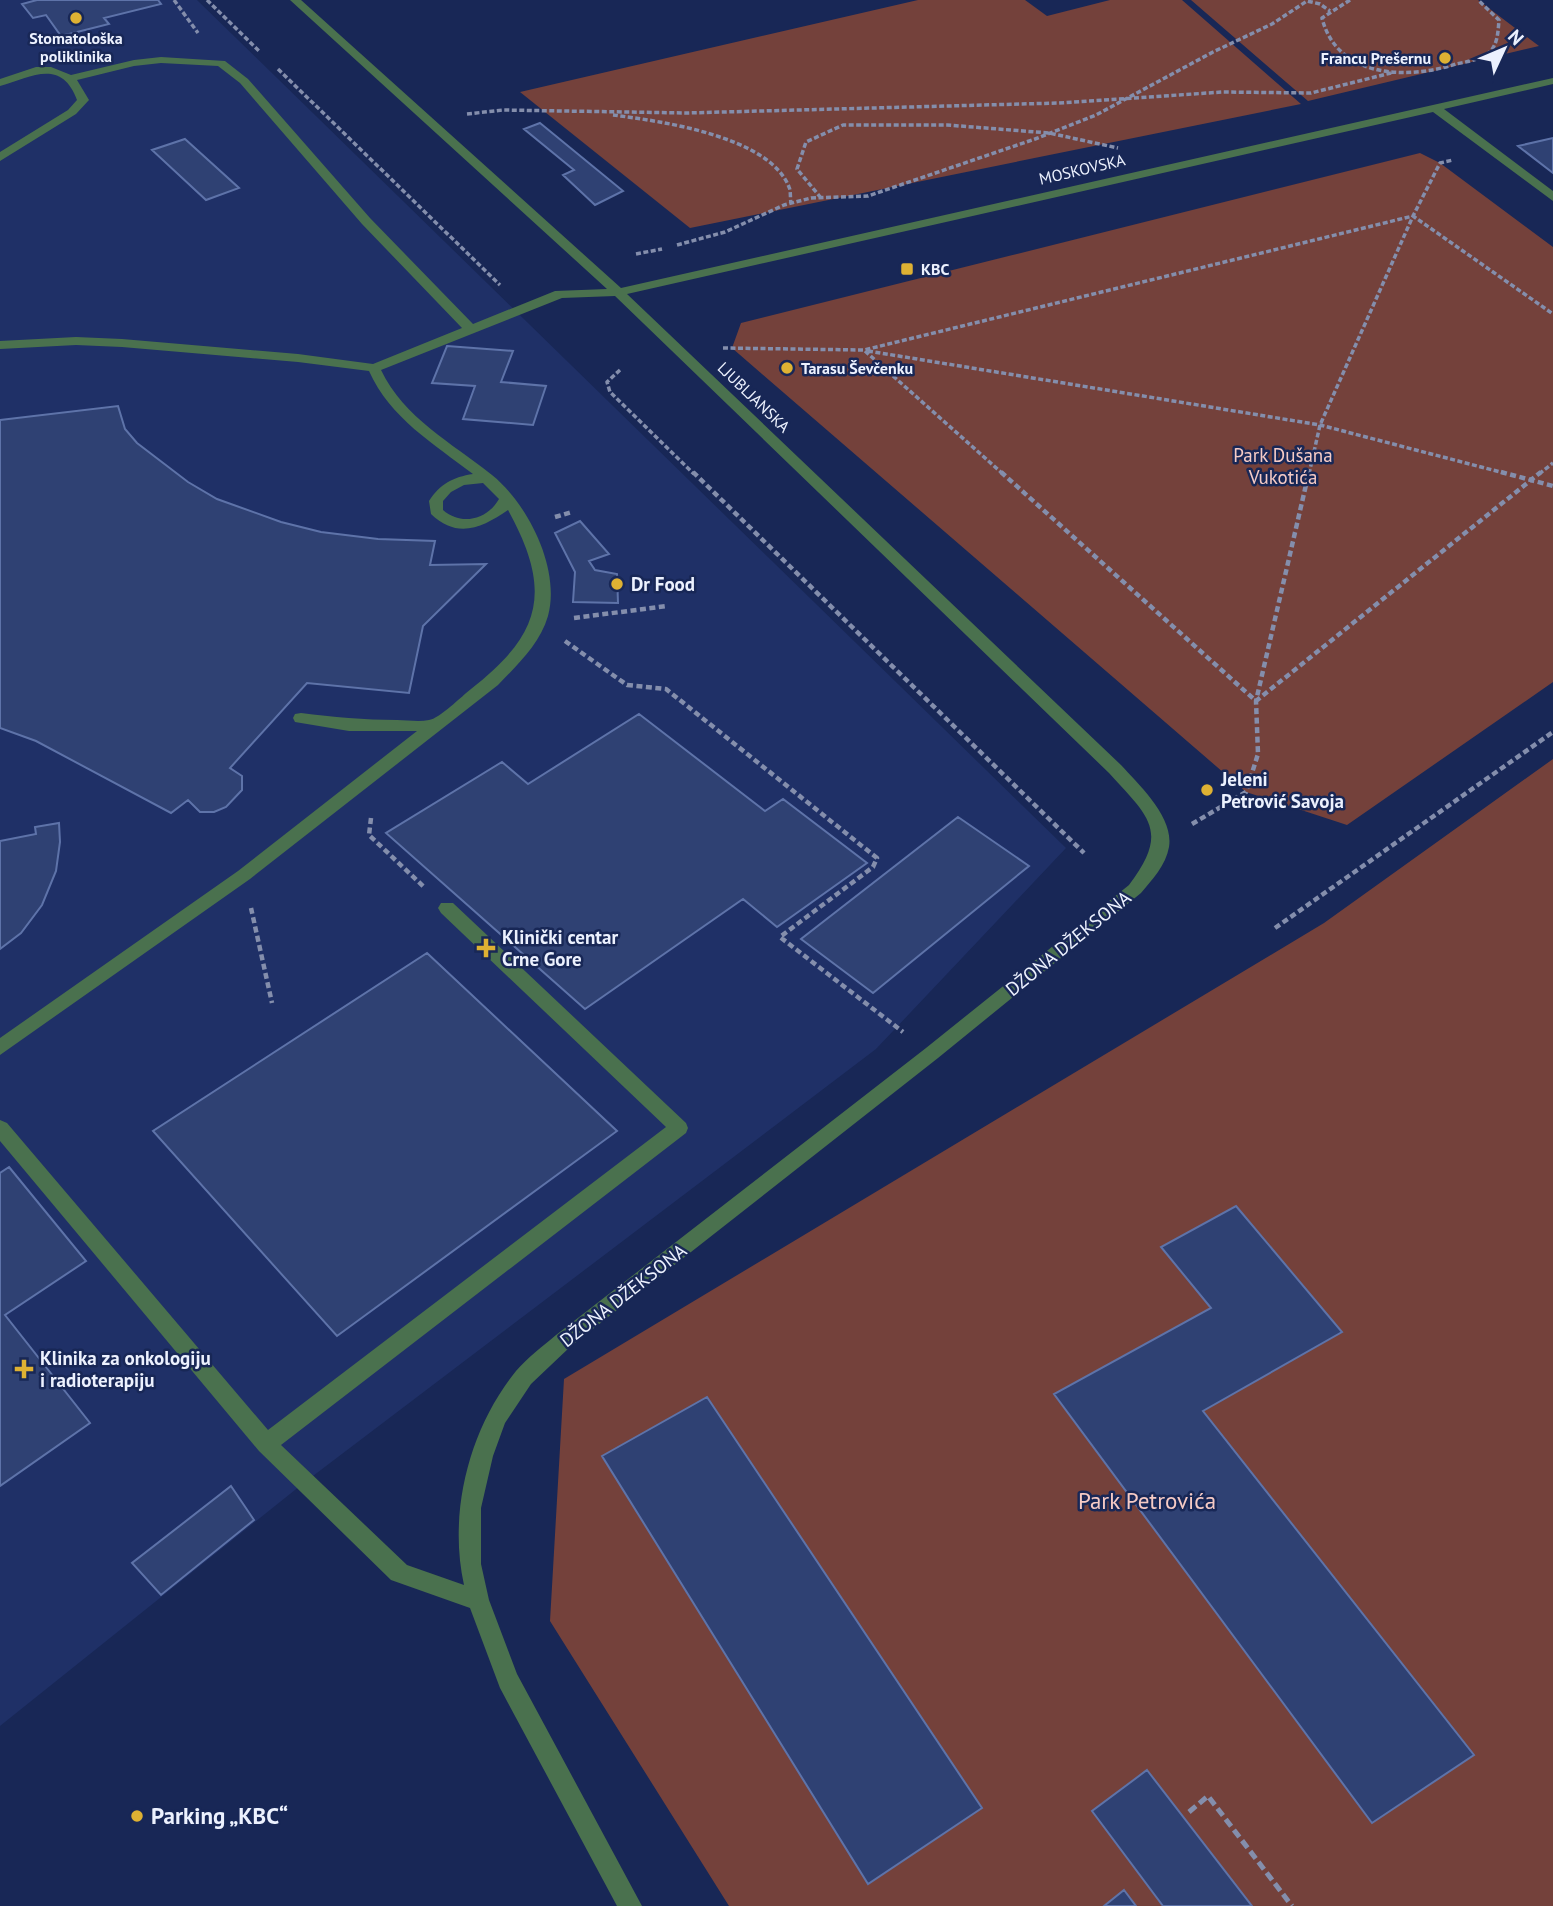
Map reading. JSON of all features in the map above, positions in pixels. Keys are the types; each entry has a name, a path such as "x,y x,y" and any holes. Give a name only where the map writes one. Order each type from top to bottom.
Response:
{"street":[{"name":"LJUBLJANSKA","path":"295,0 618,292 1115,769 1140,797 1153,817 1161,842"},
{"path":"69,79 161,60 221,63 244,81 366,221 470,329"},
{"path":"0,83 37,69 56,72 80,89 83,100 72,112 0,157"},
{"name":"MOSKOVSKA","path":"374,368 560,294 618,292 1553,81"},
{"path":"1435,107 1553,197"},
{"path":"0,345 76,341 122,343 298,358 374,368 396,405 489,479 507,498 532,540 541,573 542,596 535,634 517,658 435,726 244,875 0,1048"},
{"path":"489,479 467,479 448,487 436,501 439,515 455,523 482,522 497,514 507,498"},
{"path":"301,718 349,725 435,726"},
{"name":"DŽONA DŽEKSONA","path":"631,1906 508,1680 478,1600 471,1564 470,1508 482,1456 497,1418 524,1377 563,1341 932,1053 1135,889 1153,864 1161,842"},
{"path":"266,1444 679,1128 447,908"},
{"path":"0,1128 266,1444 399,1573 478,1600"}],"path":[{"path":"207,0 266,57"},
{"path":"1350,0 1322,18 1323,30 1329,42 1344,57 1391,73 1411,74 1488,54 1497,40 1499,20 1478,0"},
{"path":"649,251 725,232 791,203 822,198 868,196 1049,133 1096,115 1272,24 1307,1 1320,4 1330,11"},
{"path":"275,66 500,285"},
{"path":"456,115 503,110 686,113 1124,100 1223,92 1311,93 1391,73"},
{"path":"584,112 655,121 719,136 742,146 782,175 789,187 791,203"},
{"path":"822,198 797,169 806,142 843,125 947,125 1049,133 1126,150"},
{"path":"1161,842 1246,792 1258,754 1256,701 1320,425 1413,216 1440,163 1489,149"},
{"path":"864,350 1413,216 1553,314"},
{"path":"677,348 864,350 1320,425 1553,486"},
{"path":"864,350 1256,701"},
{"path":"620,370 607,382 610,392 1084,853"},
{"path":"1256,701 1553,463"},
{"path":"538,622 667,606"},
{"path":"538,622 627,685 666,689 877,858 873,867 780,937 932,1053"},
{"path":"1275,928 1553,732"},
{"path":"375,772 369,835 447,908"},
{"path":"244,875 272,1003"},
{"path":"1189,1812 1208,1796 1292,1906"}],"shaded area":[{"name":"Klinički centar Crne Gore","path":"0,0 197,0 1066,848 876,1049 305,1482 0,1726"}],"green space":[{"path":"918,0 1025,0 1047,16 1110,0 1182,0 1301,104 690,228 520,92"},
{"path":"1191,0 1478,0 1539,46 1308,101"},
{"name":"Park Dušana Vukotića","path":"1420,153 1440,163 1553,247 1553,682 1347,825 1246,792 732,348 741,323"},
{"name":"Park Petrovića","path":"1553,759 1553,1906 729,1906 550,1621 564,1379 1324,923"}],"building":[{"name":"Stomatološka poliklinika","path":"37,0 158,0 161,4 104,18 109,24 61,36 46,15 33,18 22,4"},
{"path":"540,123 623,191 595,205 563,175 574,170 524,129"},
{"path":"1553,138 1553,173 1518,146"},
{"path":"185,139 239,188 206,200 152,150"},
{"path":"447,346 513,351 501,382 546,386 533,425 463,419 475,386 432,383"},
{"path":"118,406 125,429 137,443 188,482 217,499 281,522 321,532 378,539 435,541 430,565 486,564 423,626 409,693 307,683 230,768 242,776 242,790 226,807 214,812 200,812 188,800 171,813 36,741 0,728 0,420"},
{"path":"580,521 609,554 589,561 595,570 617,574 618,603 573,602 575,572 555,533"},
{"path":"639,714 765,811 783,799 867,863 777,927 743,899 585,1009 386,833 502,762 528,784"},
{"path":"958,817 1029,866 873,993 801,939"},
{"path":"59,823 60,842 56,871 42,905 21,933 0,949 0,841 36,834 35,827"},
{"path":"427,953 617,1131 337,1336 153,1131"},
{"name":"Klinika za onkologiju i radioterapiju","path":"9,1167 86,1261 5,1315 90,1423 0,1486 0,1173"},
{"path":"1236,1206 1342,1332 1203,1411 1474,1755 1372,1823 1054,1394 1211,1308 1161,1247"},
{"path":"707,1397 982,1808 868,1884 602,1456"},
{"path":"231,1486 254,1520 161,1595 132,1563"},
{"path":"1147,1770 1252,1906 1163,1906 1092,1811"},
{"path":"1124,1890 1136,1906 1104,1906"}],"place":[{"name":"Stomatološka poliklinika","path":"76,18"},
{"name":"Francu Prešernu","path":"1445,58"},
{"name":"KBC","path":"907,269"},
{"name":"Tarasu Ševčenku","path":"787,368"},
{"name":"Dr Food","path":"617,584"},
{"name":"Jeleni Petrović Savoja","path":"1207,790"},
{"name":"Klinički centar Crne Gore","path":"486,948"},
{"name":"Klinika za onkologiju i radioterapiju","path":"24,1369"},
{"name":"Parking „KBC“","path":"137,1816"}]}
